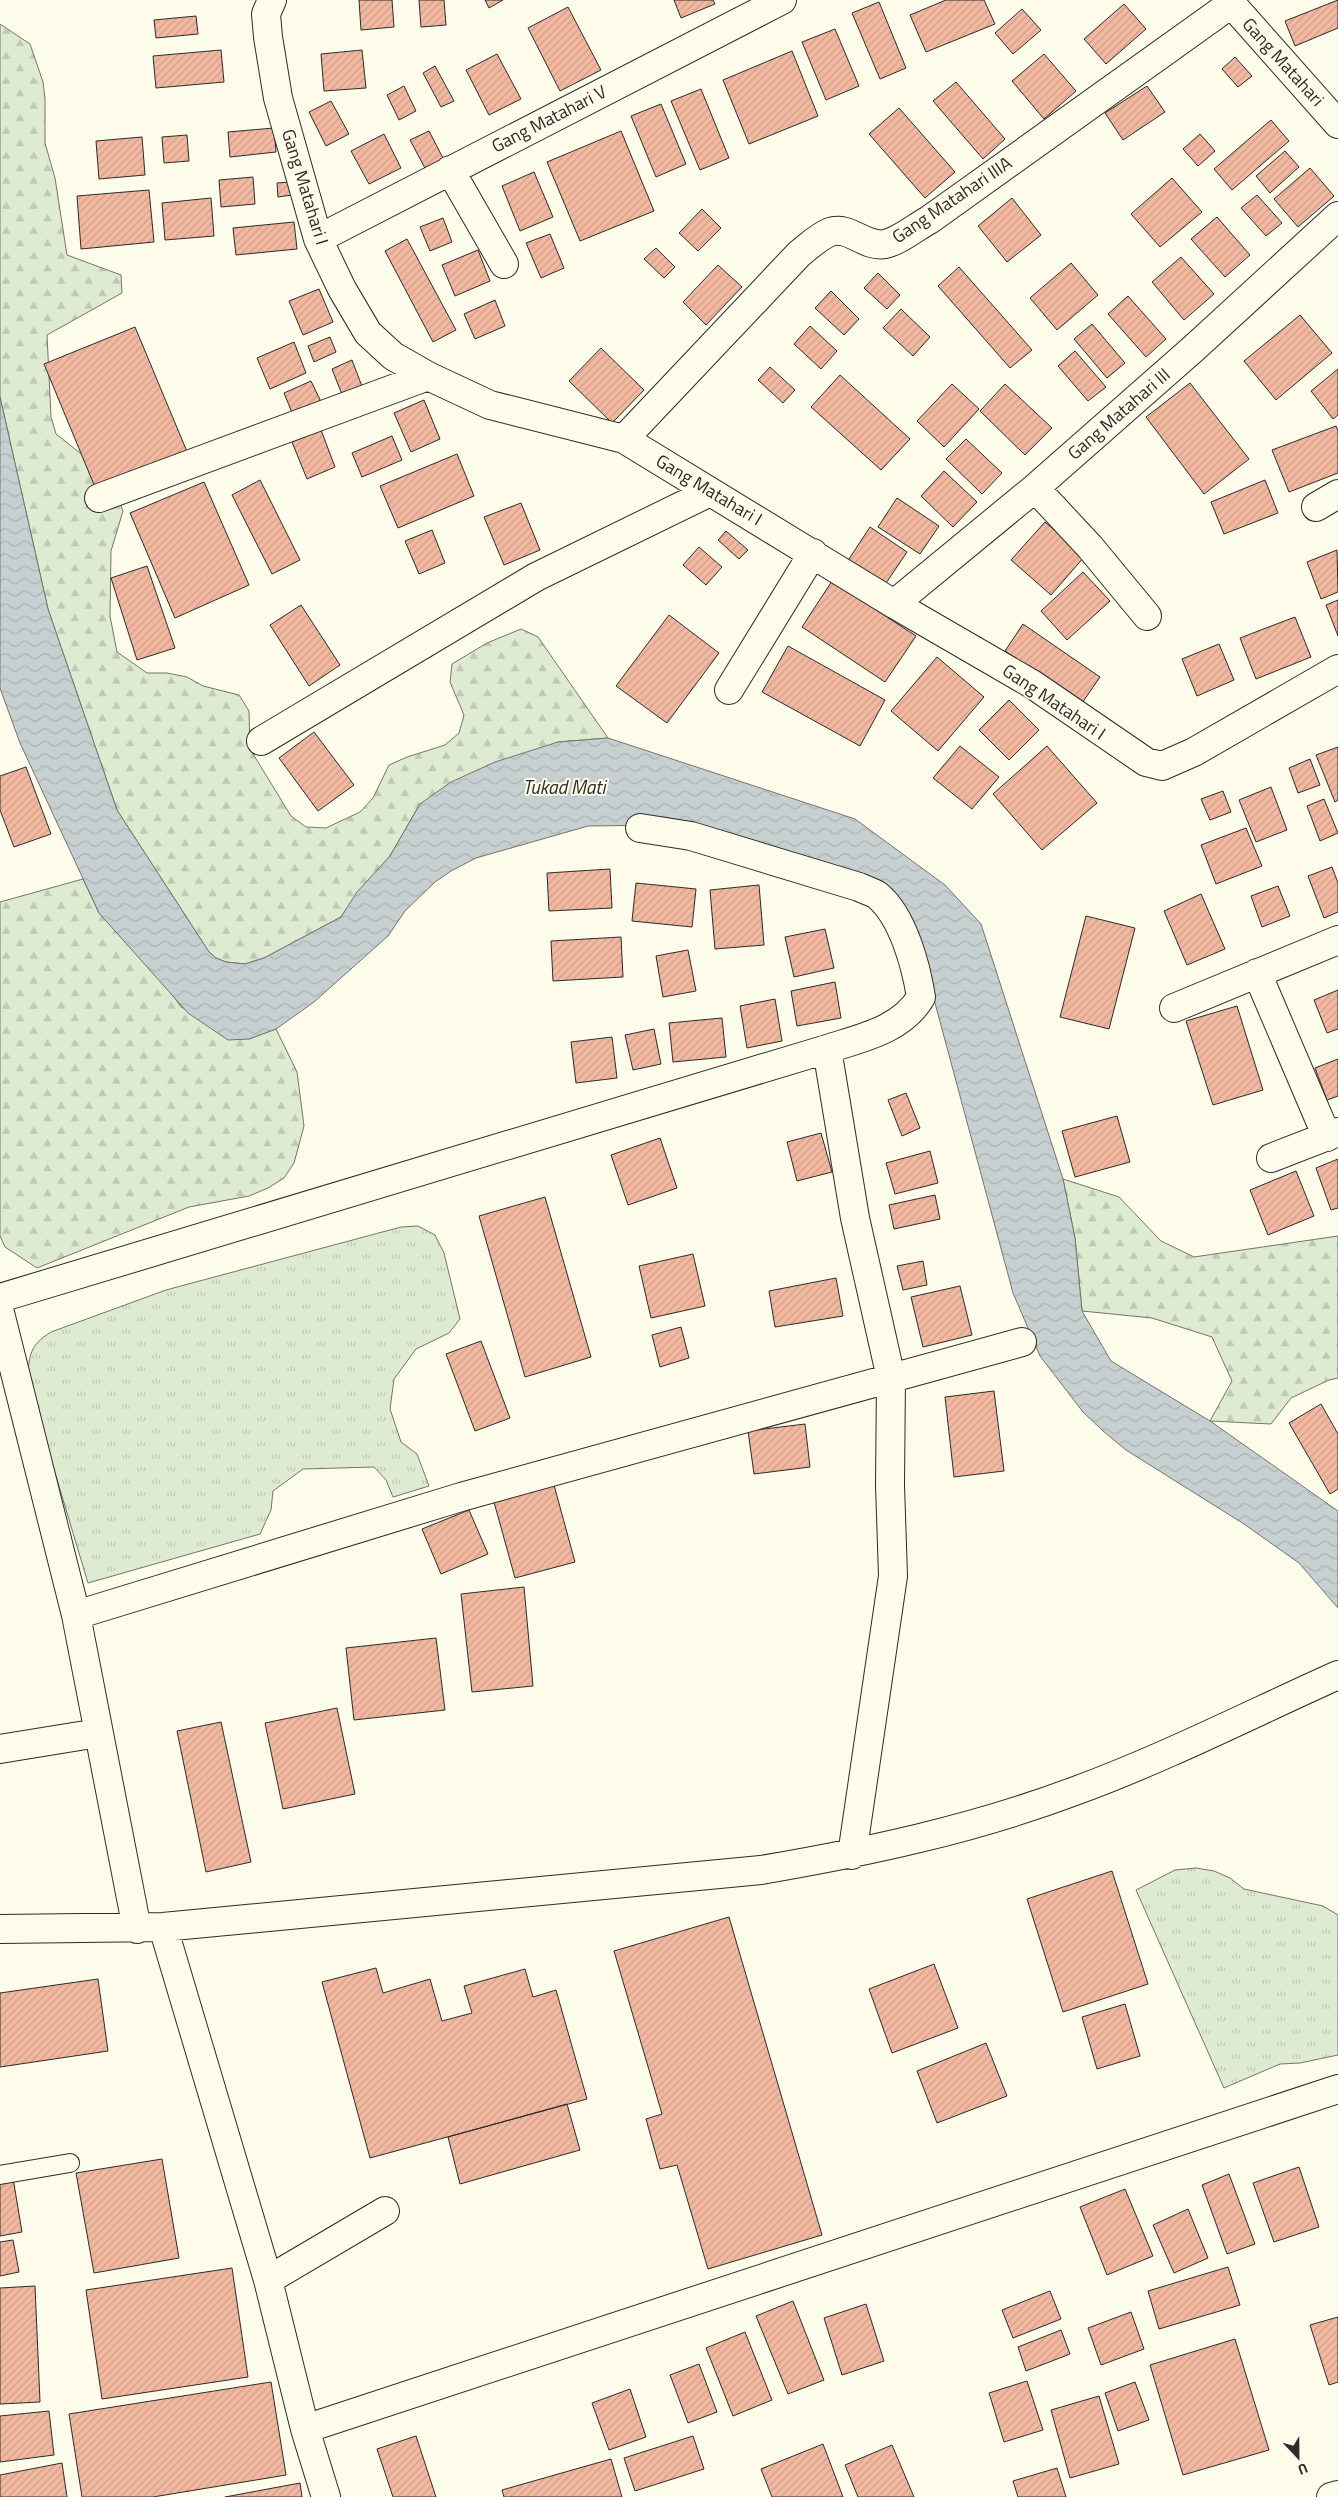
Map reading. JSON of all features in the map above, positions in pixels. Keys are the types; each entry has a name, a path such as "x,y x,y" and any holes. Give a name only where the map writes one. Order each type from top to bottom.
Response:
{"street":[{"name":"Gang Matahari I","path":"272,0 266,14 278,98 318,239 342,289 368,333 393,356 428,376 490,405 624,439 894,604 1032,684 1132,755 1154,765 1170,764 1194,752 1338,670"},
{"name":"Gang Matahari V","path":"318,239 782,0"},
{"name":"Gang Matahari","path":"1229,2 1338,124"},
{"name":"Gang Matahari IIIA","path":"624,439 799,254 821,237 832,231 841,231 873,244 887,244 929,220 1229,2"},
{"path":"450,170 504,264"},
{"name":"Gang Matahari III","path":"894,604 1035,488 1194,348 1338,216"},
{"path":"99,498 428,376"},
{"path":"1035,488 1090,547 1147,616"},
{"path":"262,741 536,577 710,492"},
{"path":"729,690 813,553"},
{"path":"0,1298 828,1049 880,1031 913,1011 921,997 916,965 899,927 886,906 876,895 859,887 691,836 640,828"},
{"path":"1174,1008 1338,940"},
{"path":"1257,973 1332,1135 1271,1158"},
{"path":"828,1049 855,1218 891,1378 890,1484 893,1576 852,1855"},
{"path":"0,1313 76,1616 98,1733 150,1928 268,2280 305,2430 326,2497"},
{"path":"76,1616 461,1497 1022,1342"},
{"path":"0,1929 150,1928 760,1870 852,1855 999,1817 1075,1791 1338,1675"},
{"path":"0,1749 98,1733"},
{"path":"305,2430 1338,2089"},
{"path":"268,2280 385,2211"},
{"path":"1331,2497 1338,2495"}],"lane":[{"path":"0,2175 70,2163"}],"green space":[{"path":"0,24 30,44 43,82 45,143 55,178 67,255 121,275 122,293 47,335 51,417 56,434 109,476 123,511 111,551 110,616 117,652 147,673 167,673 187,677 203,686 239,695 249,711 250,749 291,816 306,827 326,828 360,812 373,798 389,765 445,745 459,733 464,715 450,682 452,664 487,643 521,629 538,637 608,738 558,742 420,804 390,856 358,892 341,917 264,958 245,964 226,962 216,958 209,952 117,810 48,609 0,397"},
{"path":"83,879 99,913 170,991 181,1007 249,1039 276,1029 297,1072 304,1126 294,1163 284,1178 268,1188 249,1196 189,1207 37,1268 5,1247 0,1236 0,902"},
{"path":"1063,1179 1119,1197 1161,1241 1194,1257 1338,1236 1338,1378 1329,1380 1291,1398 1271,1424 1210,1421 1232,1381 1212,1337 1152,1318 1082,1311 1075,1238"},
{"path":"418,1226 435,1235 444,1253 460,1319 449,1333 416,1349 394,1379 390,1409 401,1442 417,1454 429,1486 393,1497 386,1480 374,1467 303,1469 273,1491 271,1510 260,1534 88,1583 27,1379 30,1357 38,1342 51,1332 166,1290 401,1227"},
{"path":"1196,1868 1214,1871 1230,1878 1244,1889 1323,1906 1338,1915 1338,2055 1300,2063 1280,2064 1224,2088 1136,1890 1175,1870"}],"water":[{"name":"Tukad Mati","path":"0,397 48,609 117,810 209,952 216,958 226,962 245,964 264,958 341,917 357,892 390,856 420,804 451,782 495,762 558,742 608,738 855,819 945,885 981,924 1063,1179 1075,1238 1082,1311 1111,1361 1210,1421 1338,1511 1338,1608 1299,1563 1244,1524 1126,1450 1103,1431 1083,1412 1040,1356 1013,1293 924,962 878,887 855,871 702,832 663,825 588,826 476,858 451,871 435,882 405,911 388,936 314,1002 276,1029 249,1039 228,1040 188,1013 99,913 20,743 0,688"}],"building":[{"path":"359,0 392,0 394,27 361,30"},
{"path":"419,0 444,0 446,25 421,27"},
{"path":"485,0 503,0 489,8"},
{"path":"674,0 713,0 715,4 681,18"},
{"path":"946,0 984,0 995,24 926,52 910,15"},
{"path":"1338,0 1338,28 1295,46 1285,21"},
{"path":"879,2 906,68 880,79 852,13"},
{"path":"1124,4 1146,29 1106,64 1084,39"},
{"path":"568,7 601,70 560,91 528,28"},
{"path":"1022,9 1041,30 1013,54 995,33"},
{"path":"196,16 198,34 156,38 154,20"},
{"path":"835,29 859,86 826,100 802,42"},
{"path":"221,50 224,82 156,88 153,56"},
{"path":"362,50 366,88 324,91 321,54"},
{"path":"792,51 818,116 749,144 723,80"},
{"path":"497,54 521,99 489,115 466,70"},
{"path":"1044,54 1076,91 1044,119 1012,81"},
{"path":"1235,57 1252,76 1238,87 1222,69"},
{"path":"435,66 454,101 441,107 423,73"},
{"path":"956,82 1005,139 983,159 933,101"},
{"path":"404,86 416,111 399,120 387,95"},
{"path":"1147,86 1165,112 1123,140 1105,113"},
{"path":"701,89 729,158 700,170 671,101"},
{"path":"331,101 349,134 326,146 309,112"},
{"path":"661,104 686,164 656,177 631,116"},
{"path":"899,108 955,172 925,198 869,134"},
{"path":"1271,120 1289,141 1232,190 1214,169"},
{"path":"274,128 276,152 230,157 228,132"},
{"path":"429,131 444,160 426,170 410,140"},
{"path":"621,131 654,211 580,241 547,162"},
{"path":"384,134 401,168 369,184 351,151"},
{"path":"1200,134 1215,151 1198,166 1183,149"},
{"path":"187,135 189,161 164,163 162,137"},
{"path":"142,137 145,175 99,179 96,141"},
{"path":"1285,151 1299,167 1270,193 1256,176"},
{"path":"1310,168 1334,196 1298,227 1274,199"},
{"path":"534,172 553,217 520,231 502,186"},
{"path":"253,177 255,204 221,207 219,180"},
{"path":"1172,178 1202,212 1160,247 1131,214"},
{"path":"291,182 292,195 278,197 277,183"},
{"path":"149,190 154,242 81,249 77,196"},
{"path":"1257,195 1282,223 1266,236 1241,208"},
{"path":"211,198 214,236 165,240 162,203"},
{"path":"1012,198 1041,235 1007,262 978,226"},
{"path":"702,209 721,228 698,251 679,233"},
{"path":"1217,217 1250,255 1225,277 1191,239"},
{"path":"443,218 452,242 430,251 420,227"},
{"path":"294,222 297,249 236,255 233,228"},
{"path":"550,234 564,268 541,278 526,243"},
{"path":"407,239 456,330 433,342 385,251"},
{"path":"656,248 675,267 664,278 644,259"},
{"path":"478,250 490,281 455,296 442,265"},
{"path":"1181,257 1214,294 1184,320 1152,282"},
{"path":"1071,263 1098,295 1057,330 1030,298"},
{"path":"718,265 742,287 706,325 683,302"},
{"path":"959,267 1032,350 1010,368 938,286"},
{"path":"878,273 900,295 887,309 864,288"},
{"path":"319,289 333,322 303,335 289,301"},
{"path":"831,291 859,319 844,335 815,308"},
{"path":"1128,296 1166,339 1146,357 1108,314"},
{"path":"495,300 505,326 475,339 464,314"},
{"path":"901,309 930,337 913,356 883,328"},
{"path":"1300,315 1332,353 1276,400 1244,361"},
{"path":"1092,324 1125,363 1107,378 1074,339"},
{"path":"810,326 837,351 821,369 794,344"},
{"path":"135,327 188,454 97,492 44,364"},
{"path":"330,337 336,352 314,362 308,346"},
{"path":"294,342 306,373 270,389 257,358"},
{"path":"601,348 644,390 612,423 569,381"},
{"path":"1075,351 1106,387 1088,401 1058,366"},
{"path":"352,360 363,389 343,397 332,369"},
{"path":"770,367 795,390 783,403 758,380"},
{"path":"1338,369 1338,415 1333,419 1311,391"},
{"path":"840,375 910,439 881,470 811,407"},
{"path":"311,381 322,404 293,415 284,393"},
{"path":"1190,383 1249,459 1204,494 1146,417"},
{"path":"952,384 979,409 944,447 917,421"},
{"path":"1005,384 1052,428 1025,455 980,411"},
{"path":"424,400 440,439 411,452 394,413"},
{"path":"1336,426 1338,431 1338,473 1289,492 1272,450"},
{"path":"321,430 335,467 307,479 292,442"},
{"path":"392,436 402,460 362,477 352,453"},
{"path":"966,439 1002,473 982,494 946,459"},
{"path":"457,454 474,496 398,528 380,486"},
{"path":"944,471 977,502 953,527 921,496"},
{"path":"260,480 300,560 272,574 232,495"},
{"path":"1265,480 1278,513 1224,534 1211,502"},
{"path":"204,482 249,585 175,618 130,513"},
{"path":"897,498 939,526 920,554 878,527"},
{"path":"521,503 540,550 504,565 484,517"},
{"path":"1045,522 1085,556 1051,595 1011,560"},
{"path":"870,527 907,552 884,586 847,562"},
{"path":"432,530 445,563 419,574 405,541"},
{"path":"726,531 748,550 739,559 718,540"},
{"path":"699,547 722,567 706,585 683,565"},
{"path":"1337,550 1338,592 1321,599 1307,562"},
{"path":"147,566 175,648 137,660 111,578"},
{"path":"1083,572 1110,601 1067,640 1041,611"},
{"path":"832,581 916,636 885,682 802,627"},
{"path":"1338,600 1338,636 1326,605"},
{"path":"301,605 340,665 309,686 270,625"},
{"path":"669,615 719,653 667,723 616,686"},
{"path":"1295,617 1311,657 1256,679 1240,638"},
{"path":"1023,624 1100,677 1082,703 1005,651"},
{"path":"1219,644 1234,680 1197,696 1182,659"},
{"path":"788,646 885,700 860,746 762,692"},
{"path":"937,657 984,697 938,751 891,711"},
{"path":"1009,700 1039,730 1009,760 979,730"},
{"path":"314,732 354,785 318,811 279,758"},
{"path":"960,746 999,777 972,809 933,778"},
{"path":"1047,746 1097,803 1042,850 993,794"},
{"path":"1338,747 1338,800 1335,802 1316,755"},
{"path":"1310,759 1320,785 1298,793 1289,768"},
{"path":"26,767 51,834 14,847 0,810 0,776"},
{"path":"1271,787 1287,830 1256,842 1239,800"},
{"path":"1223,791 1231,812 1210,820 1201,799"},
{"path":"1324,799 1338,833 1320,841 1307,806"},
{"path":"1246,828 1262,866 1216,884 1201,845"},
{"path":"1332,867 1338,883 1338,912 1324,918 1308,876"},
{"path":"610,869 612,908 549,911 547,873"},
{"path":"636,883 696,889 692,927 632,921"},
{"path":"759,885 764,945 715,949 710,890"},
{"path":"1278,886 1290,916 1262,927 1251,896"},
{"path":"1201,894 1225,949 1187,965 1164,911"},
{"path":"1086,916 1135,928 1109,1029 1060,1017"},
{"path":"825,929 834,968 794,977 785,937"},
{"path":"621,937 623,977 553,981 551,941"},
{"path":"688,950 696,991 663,997 656,956"},
{"path":"835,982 841,1018 797,1026 791,991"},
{"path":"1338,990 1338,1029 1327,1033 1314,1000"},
{"path":"775,999 782,1041 747,1048 740,1006"},
{"path":"1237,1006 1263,1090 1213,1105 1186,1021"},
{"path":"722,1018 726,1057 673,1062 669,1023"},
{"path":"654,1029 661,1064 633,1070 625,1035"},
{"path":"612,1037 617,1078 576,1083 571,1042"},
{"path":"1338,1059 1338,1096 1327,1100 1315,1068"},
{"path":"906,1093 920,1128 902,1136 888,1100"},
{"path":"1117,1116 1130,1162 1075,1177 1062,1131"},
{"path":"821,1133 832,1172 797,1181 787,1142"},
{"path":"660,1138 677,1188 628,1205 611,1155"},
{"path":"930,1151 938,1183 895,1194 886,1163"},
{"path":"1338,1159 1338,1208 1331,1210 1316,1168"},
{"path":"1296,1171 1314,1216 1268,1235 1250,1190"},
{"path":"935,1195 940,1219 894,1229 889,1205"},
{"path":"545,1197 591,1357 525,1377 479,1216"},
{"path":"693,1254 705,1306 651,1318 639,1266"},
{"path":"923,1261 927,1285 903,1290 897,1266"},
{"path":"836,1278 843,1316 775,1327 769,1291"},
{"path":"960,1286 972,1335 923,1347 911,1297"},
{"path":"681,1327 689,1358 660,1367 652,1335"},
{"path":"481,1341 510,1418 475,1431 446,1354"},
{"path":"994,1391 1004,1471 954,1477 945,1397"},
{"path":"1321,1404 1338,1434 1338,1489 1330,1494 1289,1423"},
{"path":"805,1424 810,1467 754,1474 748,1431"},
{"path":"554,1485 575,1562 515,1578 494,1502"},
{"path":"469,1510 488,1554 441,1574 422,1529"},
{"path":"524,1587 533,1686 472,1692 461,1594"},
{"path":"436,1638 445,1710 354,1720 346,1648"},
{"path":"337,1708 355,1794 283,1809 265,1723"},
{"path":"221,1722 251,1862 206,1872 177,1731"},
{"path":"1112,1871 1148,1984 1063,2012 1027,1899"},
{"path":"729,1917 822,2235 708,2269 677,2165 660,2169 646,2119 662,2114 614,1951"},
{"path":"934,1964 958,2028 892,2053 869,1989"},
{"path":"376,1968 383,1993 430,1979 442,2021 472,2013 464,1986 525,1969 533,1997 556,1990 587,2099 370,2158 322,1982"},
{"path":"98,1979 108,2051 0,2067 0,1993"},
{"path":"1125,2004 1140,2056 1097,2069 1082,2017"},
{"path":"986,2043 1007,2096 937,2123 917,2071"},
{"path":"567,2104 580,2150 460,2184 448,2137"},
{"path":"162,2159 179,2258 94,2273 76,2173"},
{"path":"1299,2167 1319,2227 1274,2242 1253,2183"},
{"path":"1229,2174 1255,2244 1227,2254 1202,2185"},
{"path":"13,2178 22,2232 0,2236 0,2180"},
{"path":"1125,2189 1153,2256 1107,2275 1080,2207"},
{"path":"1188,2209 1208,2258 1174,2273 1153,2225"},
{"path":"13,2240 19,2272 0,2276 0,2242"},
{"path":"1228,2267 1240,2305 1159,2329 1148,2291"},
{"path":"232,2268 248,2377 102,2399 86,2290"},
{"path":"35,2286 40,2402 0,2404 0,2288"},
{"path":"1050,2291 1061,2319 1013,2338 1002,2310"},
{"path":"793,2301 824,2380 788,2394 756,2316"},
{"path":"866,2304 884,2361 842,2375 824,2318"},
{"path":"1131,2312 1144,2349 1101,2365 1088,2328"},
{"path":"1338,2317 1338,2382 1329,2385 1310,2325"},
{"path":"1061,2330 1070,2354 1026,2371 1018,2347"},
{"path":"745,2332 772,2400 733,2416 706,2348"},
{"path":"1235,2339 1269,2450 1183,2475 1150,2365"},
{"path":"699,2364 717,2412 688,2423 670,2375"},
{"path":"1027,2381 1043,2430 1004,2442 989,2393"},
{"path":"271,2382 286,2475 153,2497 82,2497 69,2414"},
{"path":"1135,2382 1149,2420 1118,2431 1105,2393"},
{"path":"630,2389 646,2437 609,2450 592,2403"},
{"path":"1099,2396 1119,2464 1070,2478 1051,2410"},
{"path":"49,2411 54,2455 0,2462 0,2416"},
{"path":"416,2436 436,2497 393,2497 377,2449"},
{"path":"693,2436 704,2469 635,2491 624,2458"},
{"path":"823,2444 843,2497 772,2497 761,2469"},
{"path":"892,2445 914,2497 858,2497 845,2465"},
{"path":"611,2459 622,2497 504,2497 502,2490"},
{"path":"62,2463 67,2497 0,2497 0,2475"},
{"path":"1057,2468 1066,2497 1018,2497 1013,2481"},
{"path":"300,2483 302,2497 225,2497"}]}
